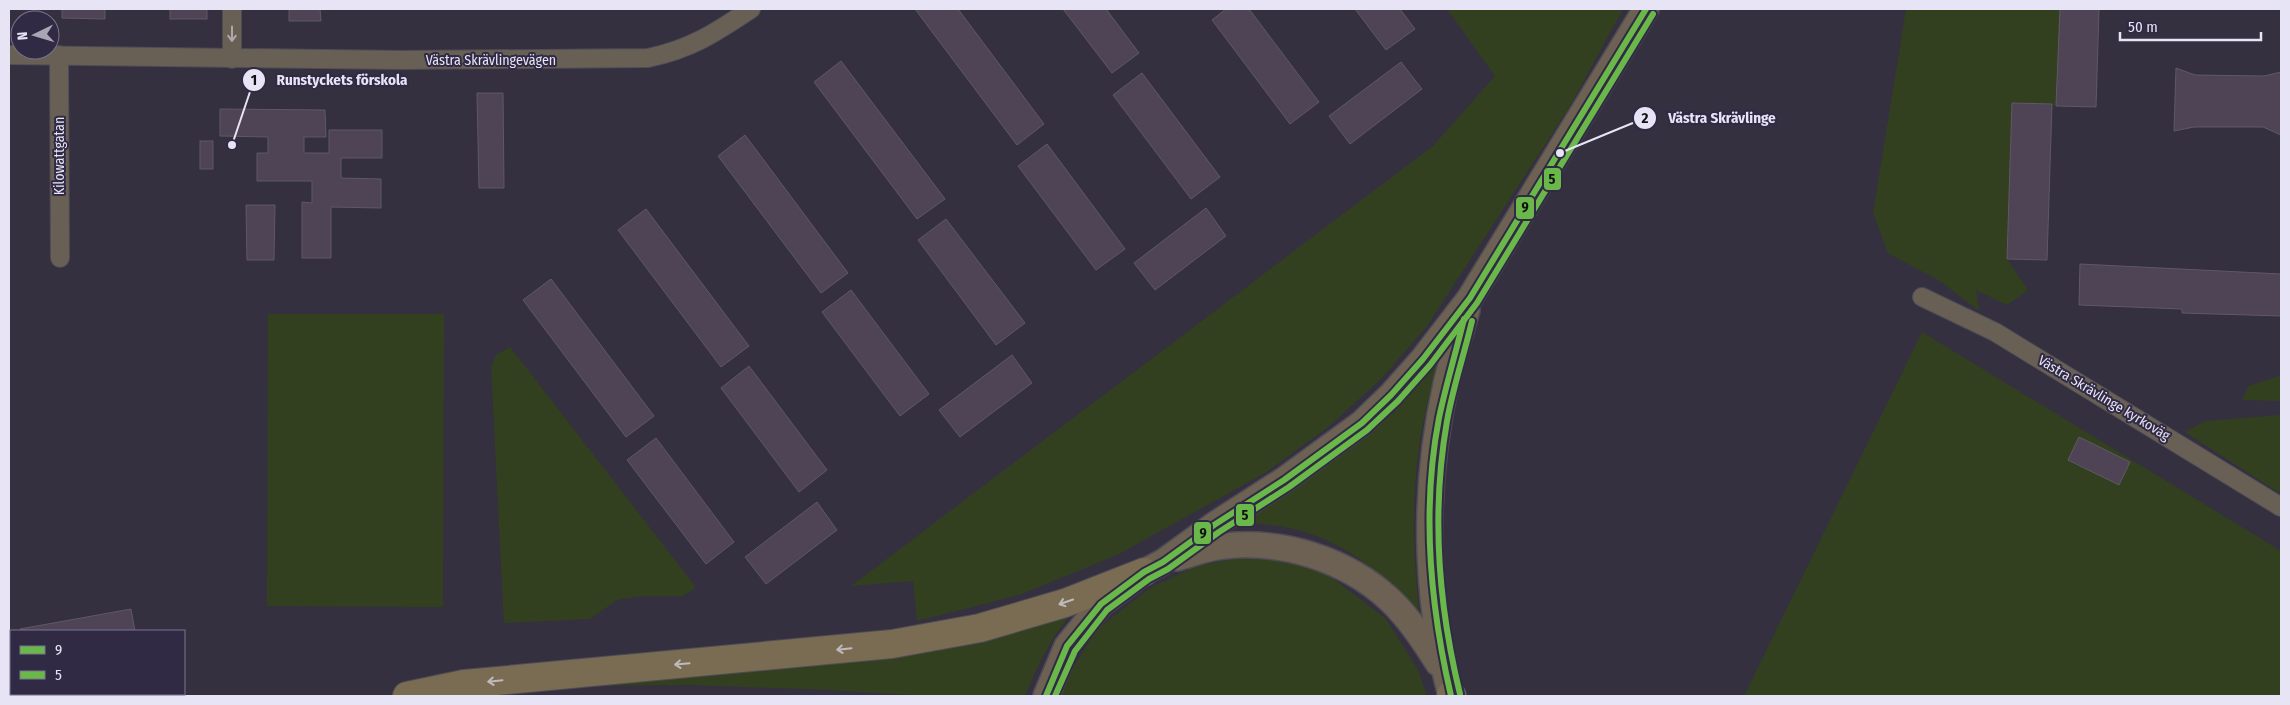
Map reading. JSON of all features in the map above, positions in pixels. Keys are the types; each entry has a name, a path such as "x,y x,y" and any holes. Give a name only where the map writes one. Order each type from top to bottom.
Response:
{"highway":[{"path":"407,696 464,684 526,677 892,644 980,628 1065,603 1153,567"}],"main road":[{"path":"1046,696 1067,646 1101,604 1214,525 1284,480 1362,423 1391,395 1423,359 1470,298 1594,98 1646,9"},
{"path":"1449,690 1433,597 1430,532 1432,477 1446,382 1470,298"},
{"path":"1153,567 1224,546 1268,545 1312,555 1354,573 1389,600 1419,634 1449,690"}],"street":[{"path":"232,9 232,58"},
{"name":"Västra Skrävlingevägen","path":"60,55 512,61 648,58 675,52 707,38 751,9"},
{"name":"Kilowattgatan","path":"59,60 60,258"},
{"name":"Västra Skrävlinge kyrkoväg","path":"1922,297 1995,332 2281,507"}],"green space":[{"path":"1447,9 1623,9 1570,106 1427,326 1382,378 1327,428 1265,473 1117,555 1019,595 917,621 913,581 851,586 1433,146 1495,76"},
{"path":"1906,9 2060,9 2056,106 2012,103 2007,259 2028,290 2007,305 1976,290 1979,311 1940,281 1888,253 1873,213"},
{"path":"268,314 444,314 443,607 267,606"},
{"path":"1922,332 2281,551 2281,696 1744,696"},
{"path":"1446,342 1426,409 1416,475 1414,542 1419,612 1374,570 1343,548 1306,532 1280,526 1243,522 1321,470 1376,428 1408,396"},
{"path":"510,347 695,586 693,590 682,596 642,596 617,600 590,619 504,623 491,367 496,355"},
{"path":"2281,375 2281,401 2242,400 2249,386"},
{"path":"2281,415 2281,494 2185,432 2205,421"},
{"path":"1241,557 1282,558 1326,573 1386,619 1418,670 1427,696 1061,696 1063,685 1096,630 1150,588 1194,567"},
{"path":"1074,611 1058,630 1040,662 1025,696 928,696 691,685 475,687"}],"building":[{"path":"62,9 105,9 105,19 62,18"},
{"path":"170,9 207,9 207,19 170,19"},
{"path":"289,9 320,9 321,21 289,21"},
{"path":"915,9 958,9 1044,124 1017,145"},
{"path":"1063,9 1106,9 1139,53 1112,73"},
{"path":"1226,9 1249,9 1319,102 1290,124 1212,20"},
{"path":"1355,9 1400,9 1415,29 1386,50"},
{"path":"2060,9 2099,9 2096,107 2056,106"},
{"path":"841,61 945,199 917,219 814,82"},
{"path":"1401,62 1422,89 1350,144 1329,116"},
{"path":"2176,68 2195,75 2264,76 2281,72 2281,135 2263,127 2194,127 2174,131"},
{"path":"1142,73 1220,177 1191,199 1113,95"},
{"path":"477,93 503,93 504,188 479,188"},
{"path":"2012,103 2052,104 2047,260 2007,259"},
{"path":"220,109 325,110 326,137 304,137 304,153 329,153 329,130 382,130 382,158 341,158 341,178 381,179 381,208 331,207 331,258 302,258 302,202 312,203 312,181 257,181 257,153 268,153 268,137 220,136"},
{"path":"745,135 848,273 821,293 718,156"},
{"path":"200,141 213,141 213,169 200,169"},
{"path":"1047,144 1125,249 1096,270 1018,166"},
{"path":"246,205 275,205 274,260 247,260"},
{"path":"1206,208 1226,236 1155,290 1134,263"},
{"path":"646,209 749,346 721,367 618,230"},
{"path":"946,219 1025,323 996,345 918,240"},
{"path":"2080,264 2281,274 2281,316 2182,313 2182,309 2079,305"},
{"path":"551,279 654,416 626,437 523,300"},
{"path":"851,290 929,394 900,416 822,312"},
{"path":"1012,355 1032,383 960,437 939,410"},
{"path":"749,366 827,470 799,492 721,388"},
{"path":"2079,437 2130,462 2119,485 2068,460"},
{"path":"656,438 734,542 706,564 627,460"},
{"path":"817,502 837,530 766,584 745,557"},
{"path":"131,609 135,630 20,630"}],"transit line":[{"name":"9","path":"1046,696 1067,646 1101,604 1144,572 1163,562 1214,525 1284,480 1362,423 1391,395 1423,359 1470,298 1646,9"},
{"name":"5","path":"1055,696 1075,651 1107,610 1149,579 1168,569 1219,532 1289,487 1367,430 1398,401 1430,365 1477,303 1653,14"},
{"name":"9","path":"1451,696 1433,593 1430,558 1430,488 1439,418 1464,319"},
{"name":"5","path":"1460,694 1452,660 1442,592 1439,558 1439,490 1447,421 1472,321"}],"place":[{"name":"Runstyckets förskola","path":"232,145"},
{"name":"Västra Skrävlinge","path":"1560,153"}]}
